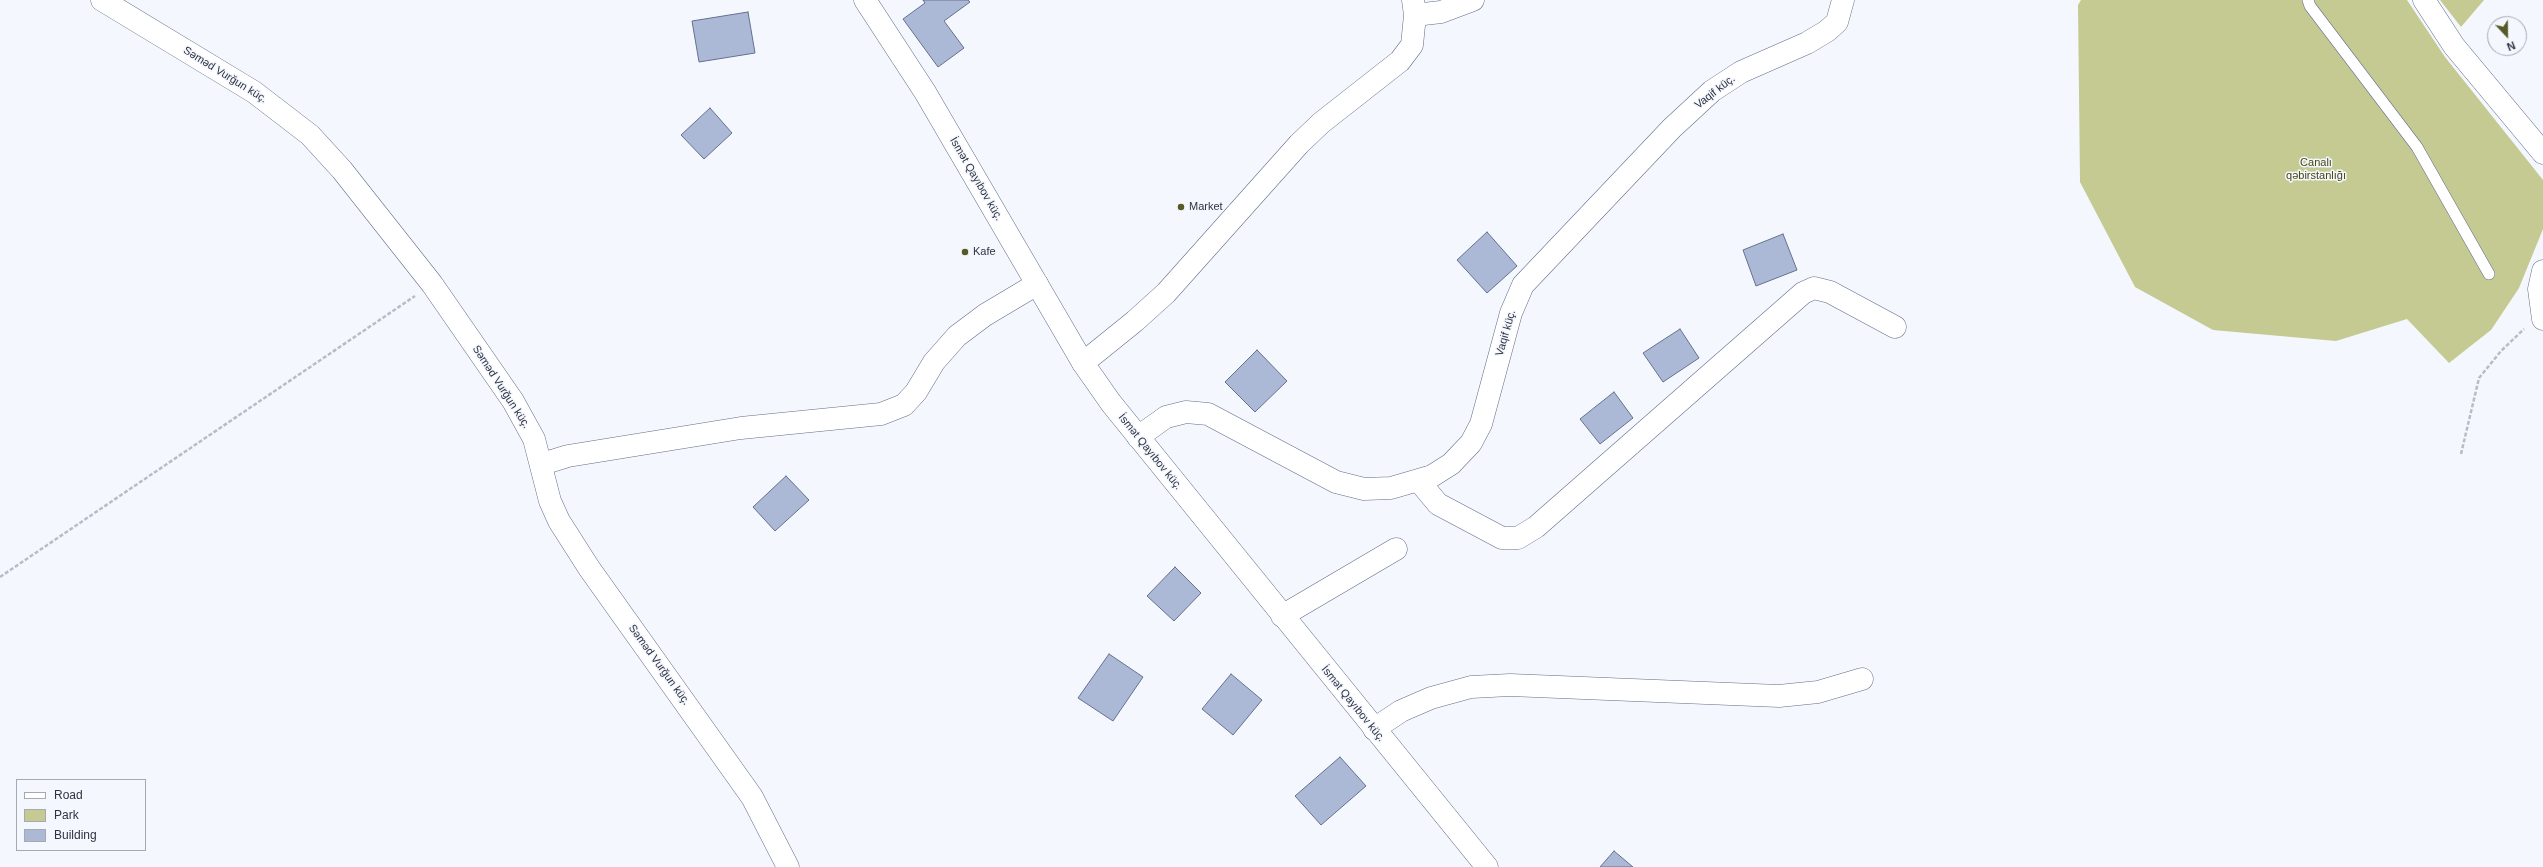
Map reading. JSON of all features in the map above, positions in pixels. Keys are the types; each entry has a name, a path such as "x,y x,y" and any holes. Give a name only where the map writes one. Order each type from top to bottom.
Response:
{"street":[{"name":"Səməd Vurğun küç.","path":"102,0 254,92 310,135 342,170 432,284 513,401 534,439 542,464 550,501 559,521 589,568 752,797 788,867"},
{"name":"İsmət Qayıbov küç.","path":"865,0 925,92 1083,363 1138,437 1487,867"},
{"path":"1083,363 1135,322 1166,293 1299,144 1321,123 1400,61 1412,44 1414,8 1441,12 1473,0"},
{"name":"Vaqif küç.","path":"1138,437 1166,417 1186,412 1208,414 1336,482 1364,488 1391,488 1432,476 1451,464 1471,443 1481,424 1511,313 1523,285 1672,128 1712,91 1741,72 1807,43 1827,31 1837,22 1843,0"},
{"path":"2424,0 2454,46 2543,154"},
{"path":"2542,316 2539,289 2543,271"},
{"path":"542,464 568,456 742,428 880,414 904,405 916,392 934,362 957,336 985,315 1037,284"},
{"path":"1418,480 1438,504 1502,538 1518,538 1536,527 1803,293 1814,288 1830,292 1895,327"},
{"path":"1282,616 1396,549"},
{"path":"1374,729 1401,711 1430,698 1471,687 1510,685 1779,696 1818,692 1862,679"}],"lane":[{"path":"2308,0 2310,6 2417,147 2489,274"}],"path":[{"path":"0,577 432,284"},
{"path":"2461,454 2480,378 2501,351 2542,316"}],"green space":[{"name":"Canalı qəbirstanlığı","path":"2081,0 2407,0 2445,57 2543,180 2543,229 2519,288 2491,330 2449,363 2407,319 2336,341 2213,330 2135,287 2080,182 2078,5"},
{"path":"2440,0 2484,0 2461,27"}],"building":[{"path":"923,0 968,0 970,2 944,21 964,48 938,67 903,19 925,3"},
{"path":"748,12 755,53 699,62 692,21"},
{"path":"710,108 732,133 704,159 681,135"},
{"path":"1487,232 1517,266 1487,293 1457,260"},
{"path":"1783,234 1797,270 1756,286 1743,250"},
{"path":"1680,329 1699,358 1663,382 1643,353"},
{"path":"1257,350 1287,381 1255,412 1225,382"},
{"path":"1614,392 1633,418 1600,444 1580,419"},
{"path":"786,476 809,500 775,531 753,507"},
{"path":"1175,567 1201,593 1174,621 1147,596"},
{"path":"1109,654 1143,677 1113,721 1078,698"},
{"path":"1231,674 1262,700 1233,735 1202,709"},
{"path":"1340,757 1366,786 1321,825 1295,796"},
{"path":"1614,851 1633,867 1600,867"}],"place":[{"name":"Market","path":"1181,207"},
{"name":"Kafe","path":"965,252"}]}
